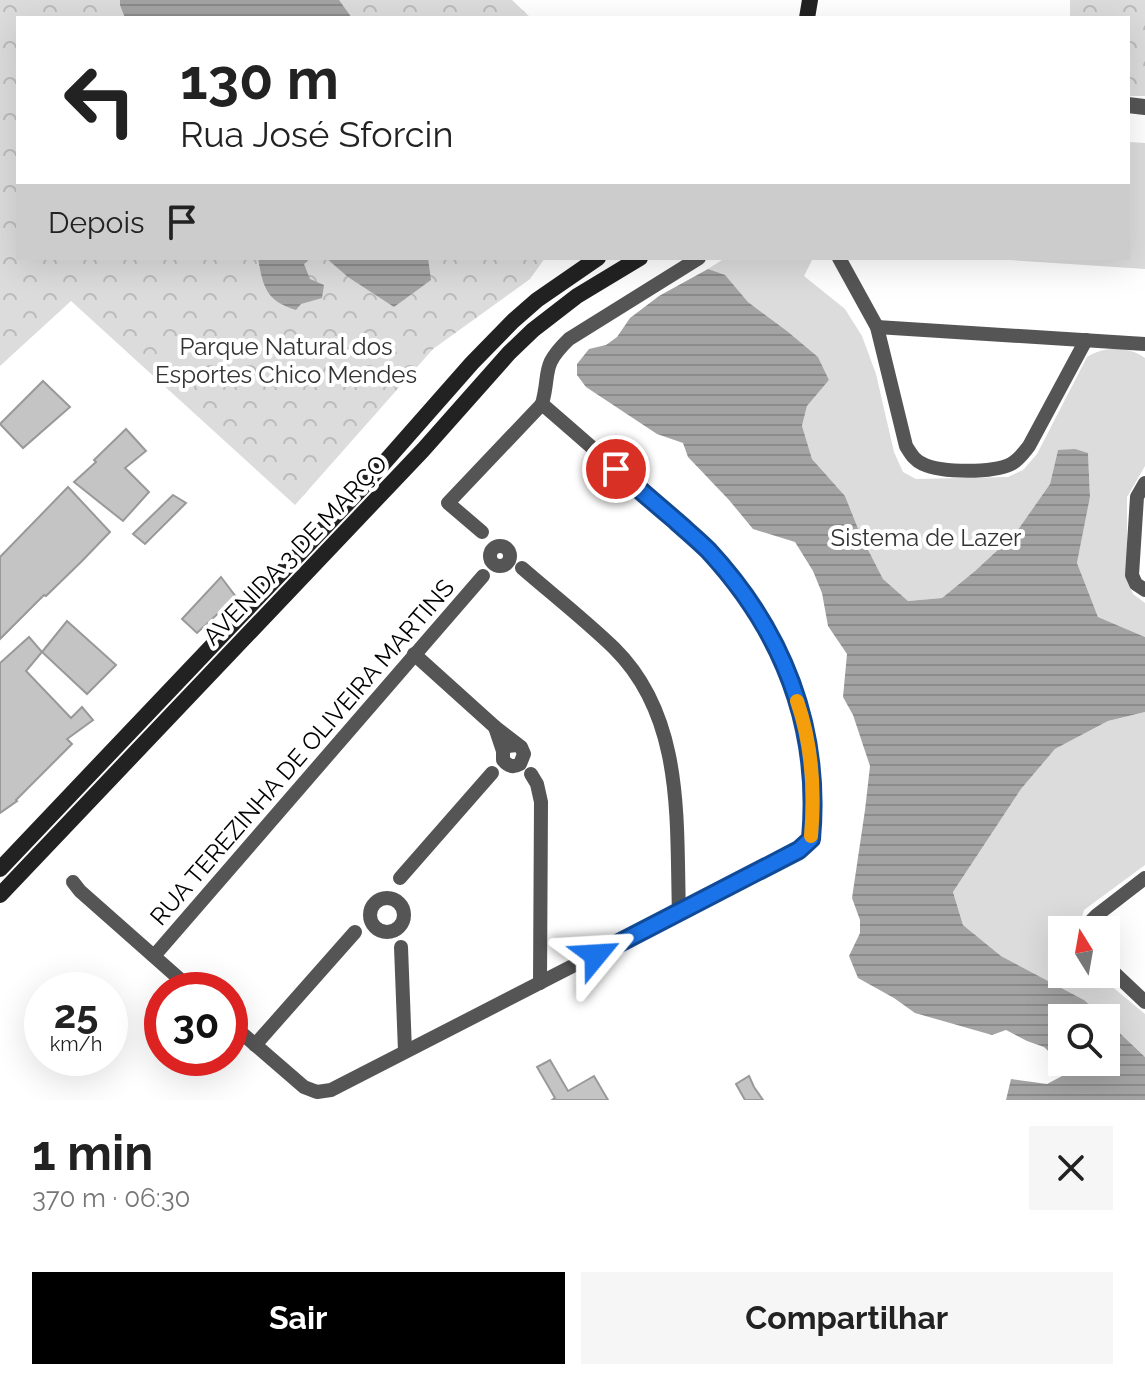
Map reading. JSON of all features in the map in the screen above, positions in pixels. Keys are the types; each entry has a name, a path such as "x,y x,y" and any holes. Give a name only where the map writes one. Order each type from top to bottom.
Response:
{"main road":[{"name":"AVENIDA 3 DE MARÇO","path":"0,869 361,489 513,321 537,300 595,260"},
{"name":"AVENIDA 3 DE MARÇO","path":"0,895 441,431 509,353 577,296 637,260"}],"street":[{"path":"679,913 673,772 666,738 641,684 615,649 522,568 499,557 482,532 448,503 542,404 548,364 559,348 696,260"},
{"path":"840,260 877,327 906,446 913,458 924,465 960,470 996,468 1020,458 1086,340"},
{"path":"877,327 1145,344"},
{"path":"248,1039 304,1087 317,1092 331,1090 679,913 799,850 811,839 812,777 808,741 788,672 762,620 743,591 706,548 542,404"},
{"path":"1145,483 1137,497 1132,575 1136,584 1145,590"},
{"name":"RUA TEREZINHA DE OLIVEIRA MARTINS","path":"154,956 499,557"},
{"path":"414,654 495,727 511,756 531,774 537,784 541,802 540,983"},
{"path":"255,1045 355,932 375,903 492,773 511,756"},
{"path":"400,878 404,915 401,947 405,1051"},
{"path":"1096,916 1145,878"},
{"path":"73,882 172,972"},
{"path":"355,932 397,929 404,915 398,901 387,897 375,903"},
{"path":"375,903 371,921 401,947"},
{"path":"1120,978 1145,1002"}],"green space":[{"name":"Parque Natural dos Esportes Chico Mendes","path":"0,0 512,0 529,16 16,16 16,260 544,260 530,279 433,349 295,505 71,301 0,366"},
{"path":"1070,0 1145,0 1145,96 1130,96 1130,16 1070,16"},
{"path":"1130,142 1145,143 1145,269 1010,260 1130,260"},
{"name":"Sistema de Lazer","path":"722,260 812,260 804,276 845,309 862,336 876,374 894,452 903,472 916,479 1008,477 1023,470 1037,454 1087,357 1116,349 1131,351 1145,358 1145,466 1127,497 1127,579 1133,594 1145,603 1145,637 1098,617 1077,563 1090,497 1088,453 1058,450 1050,484 1015,534 942,598 908,601 883,579 845,496 812,459 802,427 807,406 829,380 818,357 748,302 725,276 708,269"},
{"path":"1145,712 1145,865 1084,910 1082,916 1048,916 1048,981 1001,956 963,925 953,892 1021,789 1055,749 1108,721"},
{"path":"1061,988 1114,988 1145,1014 1145,1057 1120,1033 1120,1004 1088,1004"}],"shaded area":[{"path":"120,0 339,0 351,16 124,16"},
{"path":"258,260 308,260 304,264 310,279 324,285 322,298 301,304 296,310 272,297 262,277"},
{"path":"328,260 428,260 431,280 394,307"},
{"path":"708,269 725,275 748,302 818,357 829,380 807,406 802,426 812,459 845,496 883,579 908,601 942,598 1015,534 1050,484 1058,450 1075,449 1088,453 1090,497 1077,563 1098,617 1145,637 1145,712 1108,721 1055,749 1021,789 953,892 963,925 1001,956 1048,981 1048,988 1061,988 1088,1004 1048,1004 1048,1051 1006,1030 992,1035 915,1013 858,978 849,956 860,933 860,920 852,898 870,766 853,715 843,697 847,654 828,626 822,593 813,571 795,542 753,529 688,457 683,443 657,434 586,387 577,375 577,364 589,349 606,345 617,337 630,318 659,296"},
{"path":"1120,1033 1145,1057 1145,1100 1006,1100 1011,1079 1047,1084 1062,1076 1120,1076"}],"building":[{"path":"43,381 70,407 23,448 0,424"},
{"path":"126,429 146,451 125,468 149,492 123,521 74,482"},
{"path":"68,487 110,532 0,639 0,557"},
{"path":"173,495 186,503 145,544 133,534"},
{"path":"221,577 236,597 197,633 182,619"},
{"path":"67,621 116,665 87,694 42,652"},
{"path":"29,637 42,652 26,671 71,718 82,707 93,720 67,739 72,744 17,801 0,813 0,663"},
{"path":"550,1060 568,1091 594,1076 608,1100 552,1100 555,1098 537,1067"},
{"path":"749,1076 763,1100 745,1100 736,1084"}],"slow traffic":[{"path":"797,701 808,741 812,777 811,836"}],"route":[{"path":"596,955 799,850 811,839 813,817 808,741 800,707 788,672 762,620 743,591 706,548 616,469"}]}
